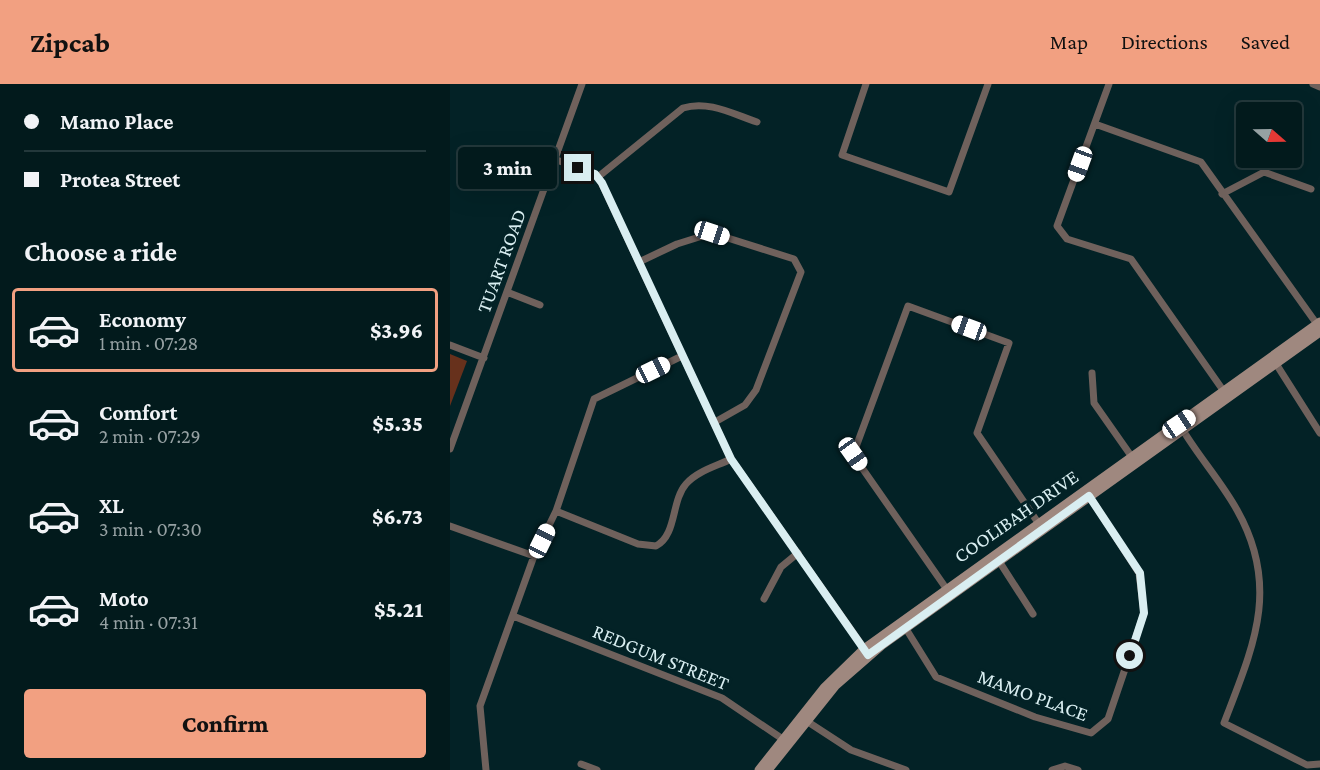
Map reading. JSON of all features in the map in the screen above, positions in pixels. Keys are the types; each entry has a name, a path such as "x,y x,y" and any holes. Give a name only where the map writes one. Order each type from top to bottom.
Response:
{"main road":[{"name":"COOLIBAH DRIVE","path":"759,770 866,652 1319,327"},
{"name":"COOLIBAH DRIVE","path":"768,770 786,741"}],"street":[{"name":"TUART ROAD","path":"450,449 582,84"},
{"path":"866,84 842,155 949,192 988,84"},
{"path":"1109,84 1057,226 1067,239 1131,259 1226,394"},
{"path":"1312,84 1320,87"},
{"path":"598,177 683,108 694,105 705,106 756,122"},
{"path":"1095,124 1201,162 1319,327"},
{"path":"554,159 598,177 731,459 866,652"},
{"path":"1222,194 1264,172 1311,189"},
{"path":"639,262 677,244 712,233 794,259 801,272 756,390 745,405 715,422"},
{"path":"507,292 540,305"},
{"path":"948,591 853,454 908,306 1009,343 977,433 1040,526"},
{"path":"450,345 483,358"},
{"path":"486,770 480,706 534,556 556,511 594,399 682,356"},
{"path":"1274,360 1320,433"},
{"path":"1092,373 1094,403 1134,460"},
{"path":"1180,427 1236,508 1248,532 1258,562 1260,598 1254,646 1224,723 1307,765 1320,764"},
{"path":"556,511 638,544 656,546 666,536 678,500 687,482 731,459"},
{"name":"MAMO PLACE","path":"903,624 936,677 1035,717 1091,734 1108,719 1144,613 1140,573 1087,492"},
{"path":"450,526 534,556"},
{"path":"764,599 781,567 798,553"},
{"path":"996,557 1033,614"},
{"name":"REDGUM STREET","path":"513,616 722,698 786,741"},
{"path":"803,719 851,750 906,770"},
{"path":"581,765 597,770"},
{"path":"1052,770 1065,766 1078,770"}],"shaded area":[{"path":"450,354 467,361 450,406"}],"route":[{"path":"578,168 595,174 602,183 731,459 868,655 1089,496 1140,573 1144,613 1130,656"}]}
